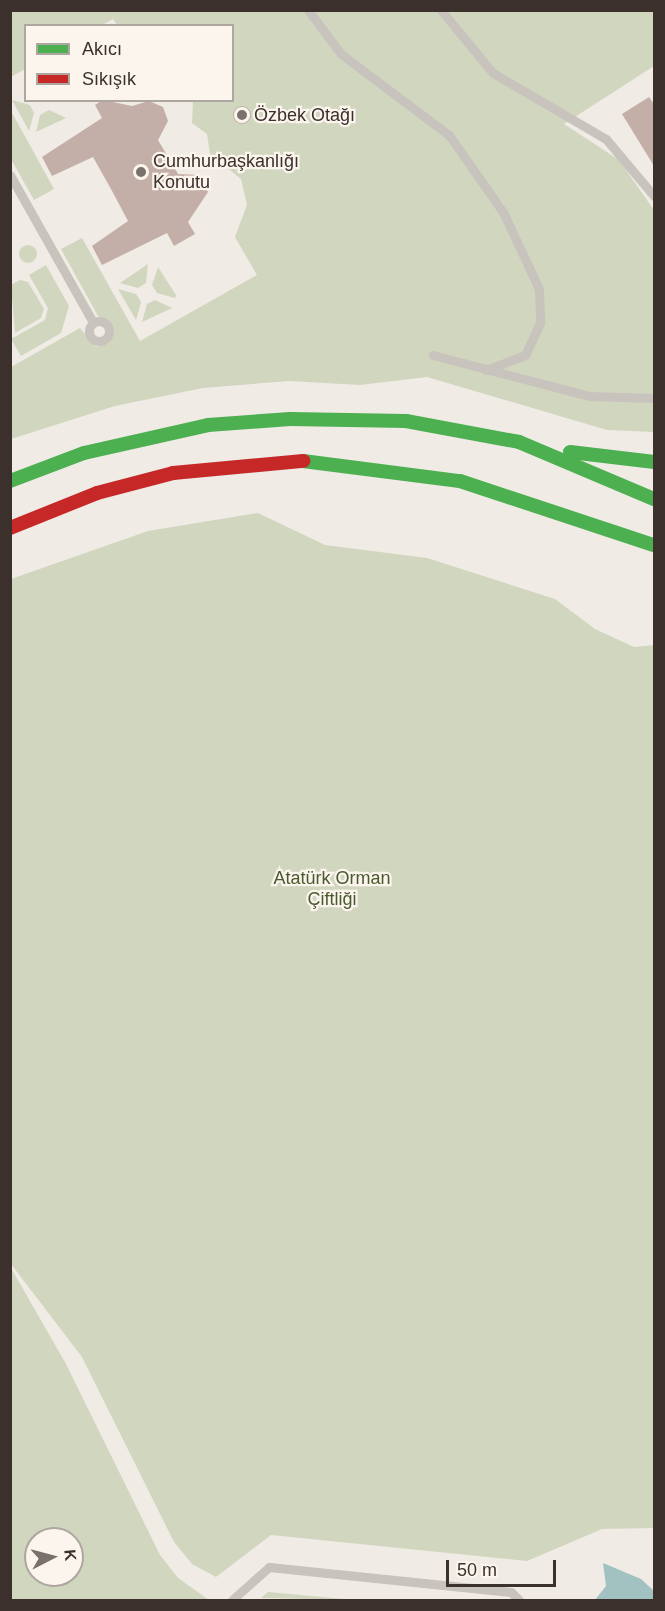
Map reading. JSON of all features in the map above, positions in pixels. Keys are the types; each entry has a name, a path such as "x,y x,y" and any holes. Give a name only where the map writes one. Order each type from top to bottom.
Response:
{"main road":[{"path":"10,481 134,440 251,420 406,421 519,442 654,462"},
{"path":"519,442 654,499"},
{"path":"10,528 97,493 173,473 255,462 327,461 460,482 654,545"}],"lane":[{"path":"308,10 341,54 449,135 503,212 539,289 540,322 525,355 486,370"},
{"path":"441,10 493,73 606,139 654,196"},
{"path":"10,175 91,319"},
{"path":"433,355 589,396 654,398"},
{"path":"232,1600 269,1567 512,1592 519,1600"}],"green space":[{"path":"11,11 654,11 654,66 564,124 619,160 654,210 654,432 607,430 427,377 360,385 289,381 203,388 115,406 11,439 11,367 80,328 96,347 113,337 113,326 98,316 61,249 82,238 140,341 257,275 235,237 247,205 241,179 210,154 207,134 192,123 193,102 234,102 234,24 116,24 113,19 104,24 24,24 24,70 11,77"},
{"path":"12,100 30,105 34,113 29,131"},
{"path":"49,110 66,118 36,132 40,115"},
{"path":"11,111 54,189 34,200 11,159"},
{"path":"28,245 34,248 37,254 34,260 28,263 22,260 19,254 22,248"},
{"path":"148,264 146,283 138,288 120,283"},
{"path":"46,265 69,306 61,333 21,356 11,339 45,320 48,308 29,275"},
{"path":"158,267 176,295 175,298 157,293 152,285"},
{"path":"20,280 28,282 44,309 41,318 15,333 11,285"},
{"path":"118,289 136,294 141,302 136,320"},
{"path":"155,300 172,308 142,322 147,304"},
{"name":"Atatürk Orman Çiftliği","path":"258,513 325,545 427,558 555,599 595,629 634,647 654,645 654,1528 602,1529 527,1561 271,1535 216,1577 192,1564 174,1542 82,1357 11,1264 11,579 148,531"},
{"path":"11,1268 66,1364 160,1555 178,1578 209,1600 11,1600"},
{"path":"268,1592 355,1600 261,1598"}],"water":[{"path":"603,1563 641,1579 654,1591 654,1600 595,1600 606,1586"}],"building":[{"path":"649,97 654,104 654,166 622,114"},
{"path":"100,102 113,102 132,106 151,102 163,107 168,121 158,140 178,174 199,175 208,192 188,222 195,234 174,246 167,233 102,265 92,246 128,221 111,189 93,157 52,176 42,157 102,118 95,105"},
{"name":"Özbek Otağı","path":"242,106 248,109 251,115 248,121 242,124 236,121 233,115 236,109"}],"traffic: fast":[{"path":"10,481 84,453 208,425 290,419 406,421 519,442 654,499"},
{"path":"570,452 654,462"},
{"path":"303,461 460,481 654,545"}],"traffic: jam":[{"path":"10,528 97,493 173,473 303,461"}],"place":[{"name":"Özbek Otağı","path":"242,115"},
{"name":"Cumhurbaşkanlığı Konutu","path":"141,172"}]}
